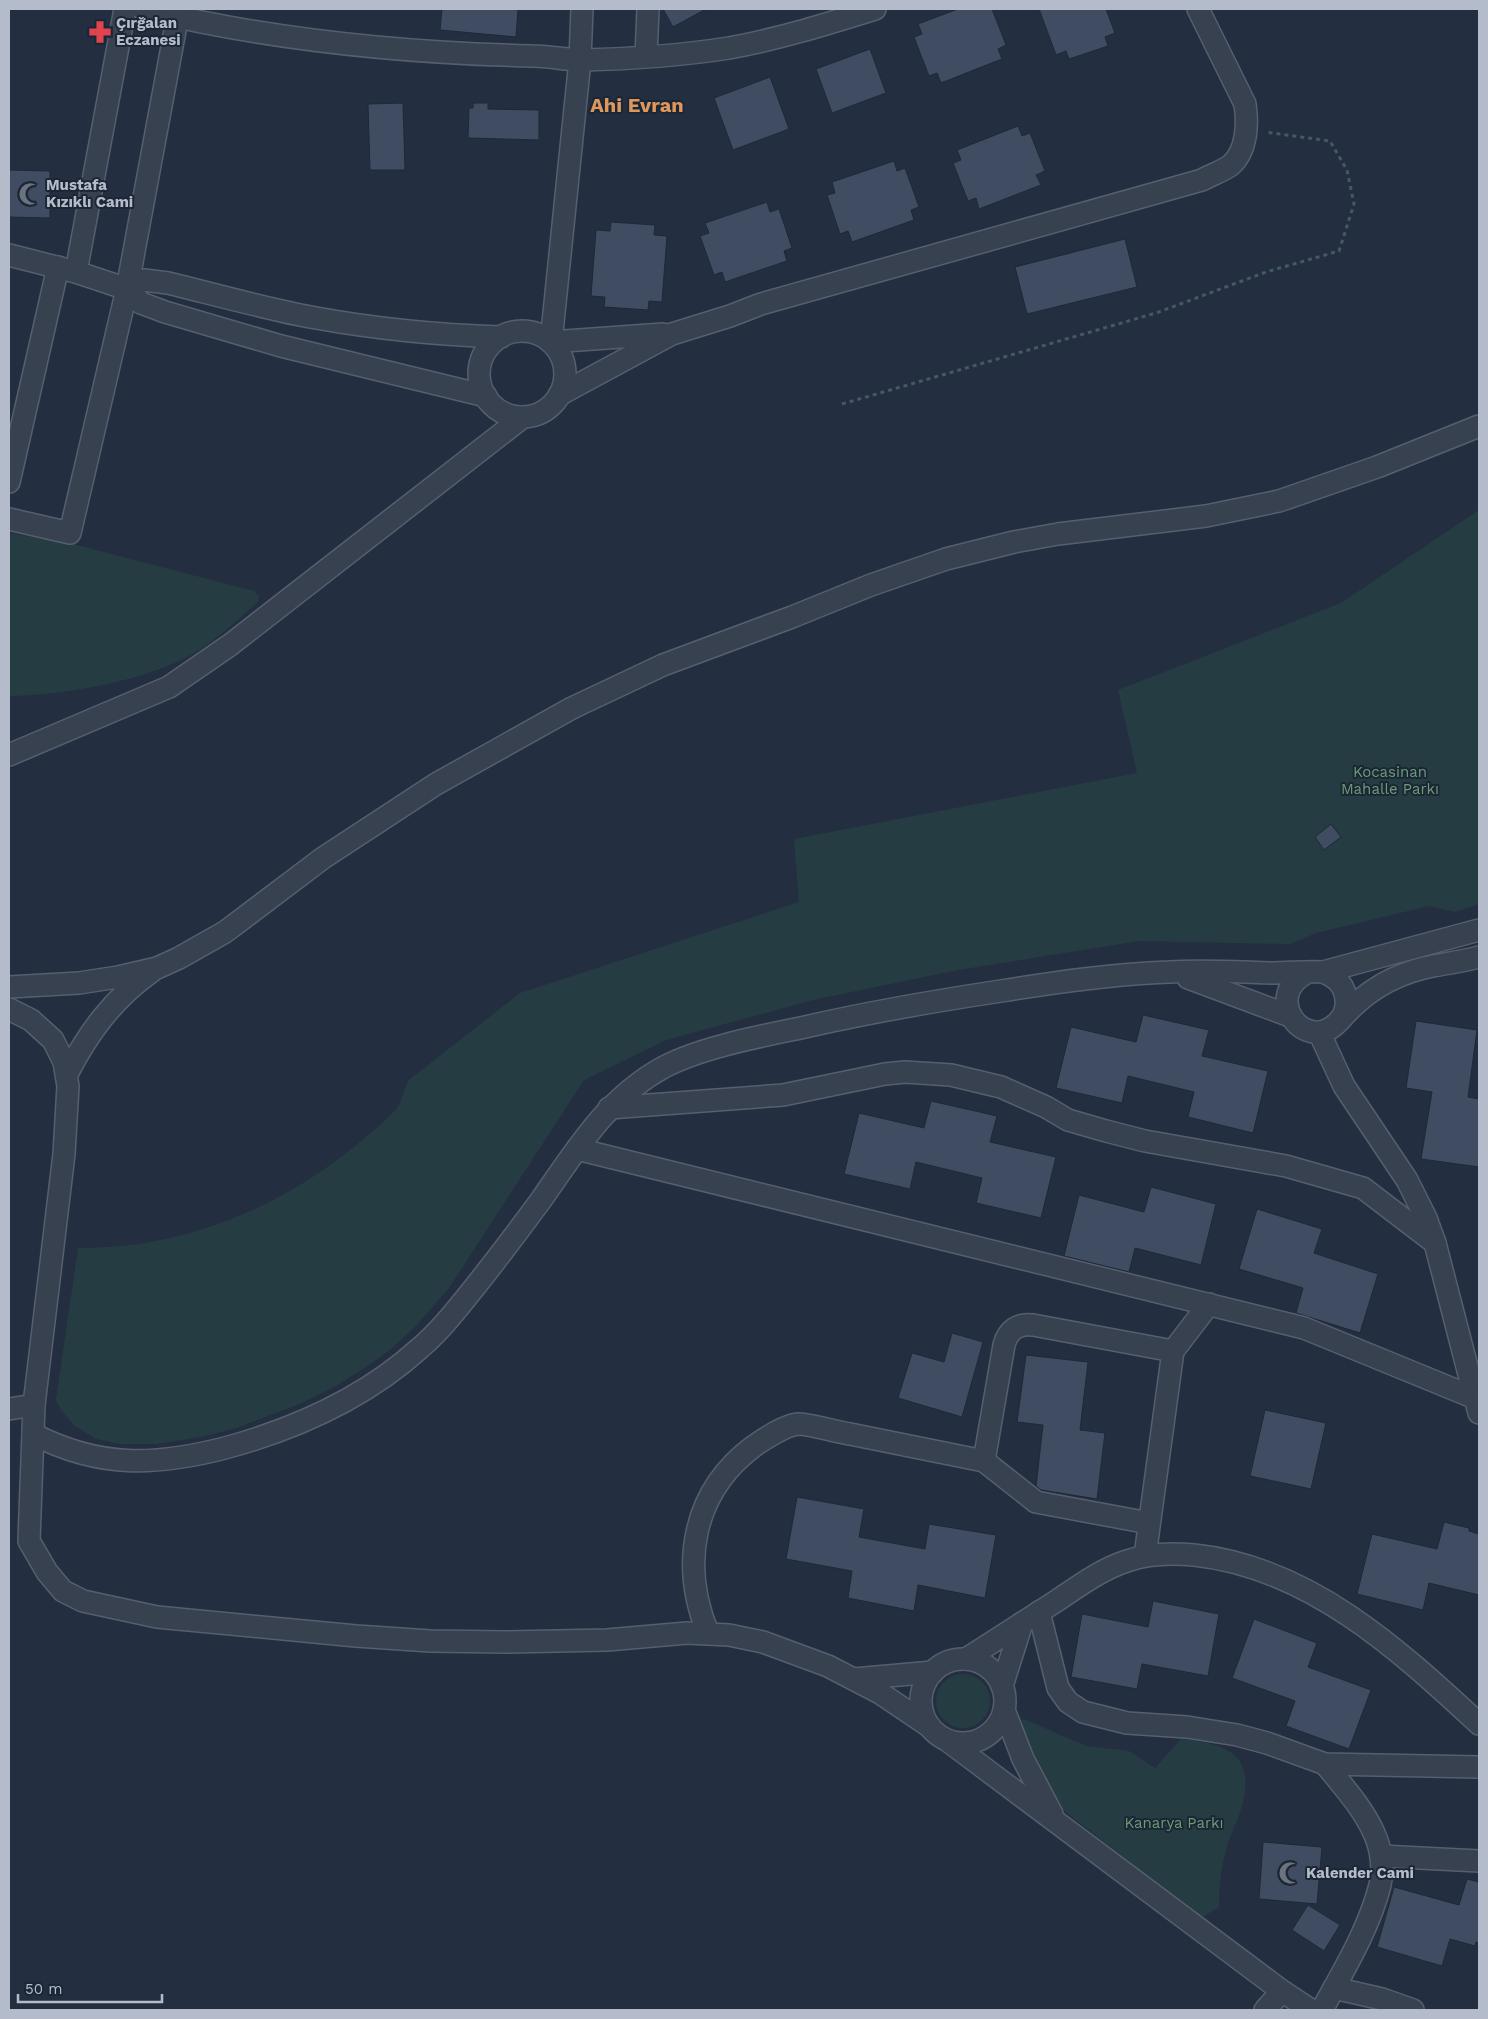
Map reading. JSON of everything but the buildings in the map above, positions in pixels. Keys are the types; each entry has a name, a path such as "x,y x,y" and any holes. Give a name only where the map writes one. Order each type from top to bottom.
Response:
{"street":[{"path":"9,482 67,269 125,9"},
{"path":"142,9 178,13 267,34 337,43 408,50 480,55 548,56 580,60 691,53 755,42 788,35 875,9"},
{"path":"552,342 580,60 582,9"},
{"path":"646,56 648,9"},
{"path":"559,395 672,334 761,304 1202,180 1231,164 1244,142 1246,130 1245,104 1241,92 1198,9"},
{"path":"9,519 70,533 127,290 178,13"},
{"path":"9,255 67,269 127,290 141,302 164,312 281,346 486,396"},
{"path":"127,290 144,280 168,283 314,318 455,336 500,337"},
{"path":"527,331 540,335 552,342 560,353 565,367 564,382 559,395 550,407 537,414 523,417 508,415 496,408 486,396 480,384 479,370 483,357 490,345 500,337 513,332 527,331"},
{"path":"552,342 672,334"},
{"path":"9,755 169,687 230,645 523,417"},
{"path":"67,1074 93,1028 124,993 157,968 193,951 225,932 323,858 436,784 572,708 663,665 908,571 946,559 1014,542 1058,534 1206,516 1280,501 1377,467 1479,426"},
{"path":"1479,930 1314,973 1292,984 1288,991 1287,1008 1290,1016 1302,1028 1319,1032 1327,1030 1340,1020 1361,998 1394,979 1417,970 1479,957"},
{"path":"9,987 79,983 157,968"},
{"path":"1171,972 1290,1016"},
{"path":"33,1434 58,1446 88,1456 123,1461 162,1460 209,1452 235,1445 316,1415 343,1402 395,1369 442,1328 511,1242 577,1149 609,1108 633,1086 668,1065 709,1050 896,1008 961,997 1092,977 1171,972 1314,973 1338,980 1346,995 1345,1012 1340,1020"},
{"path":"9,1009 31,1020 43,1029 59,1050 67,1074 64,1154 34,1405 29,1541 54,1583 72,1597 83,1602 157,1617 256,1628 430,1641 556,1642 708,1633 763,1642 802,1656 854,1679 880,1693 929,1726 938,1735 1282,1991 1311,2010"},
{"path":"1319,1032 1344,1086 1407,1180 1426,1218 1436,1243 1478,1403"},
{"path":"609,1108 783,1095 885,1074 905,1072 951,1075 1000,1087 1031,1100 1068,1120 1106,1131 1145,1141 1277,1164 1363,1188 1436,1243"},
{"path":"577,1149 1304,1328 1478,1403"},
{"path":"1145,1556 1173,1351 1209,1304"},
{"path":"984,1461 1004,1345 1006,1338 1015,1328 1027,1324 1034,1325 1173,1351"},
{"path":"9,1409 34,1405"},
{"path":"708,1633 696,1596 693,1575 693,1556 698,1529 707,1504 732,1465 762,1441 797,1424 984,1461 1036,1502 1149,1523"},
{"path":"966,1659 1099,1573 1121,1563 1145,1556 1177,1554 1225,1560 1274,1576 1326,1601 1379,1636 1479,1724"},
{"path":"1002,1686 1031,1617"},
{"path":"1031,1617 1058,1688 1074,1708 1092,1715 1127,1723 1187,1727 1237,1735 1296,1752 1325,1764 1479,1767"},
{"path":"929,1726 923,1716 921,1704 922,1692 926,1681 933,1672 943,1664 954,1660 966,1659 988,1668 1002,1686 1004,1710 1023,1759 1055,1821"},
{"path":"854,1679 933,1672"},
{"path":"948,1741 972,1742 983,1738 992,1731 1004,1710"},
{"path":"1322,2010 1358,1944 1380,1885 1381,1856 1378,1842 1369,1822 1325,1764"},
{"path":"1381,1856 1479,1861"},
{"path":"1334,1988 1382,1999 1413,2010"},
{"path":"1265,2010 1282,1991"}],"path":[{"path":"842,404 1146,316 1266,272 1339,251 1354,204 1347,170 1330,141 1246,130"}],"green space":[{"name":"Kocasinan Mahalle Parkı","path":"1479,510 1479,904 1455,912 1429,906 1316,933 1290,944 1139,941 958,970 813,1000 666,1040 584,1080 449,1288 412,1330 391,1349 336,1386 302,1403 236,1428 206,1436 157,1444 121,1444 96,1439 75,1426 61,1410 56,1400 78,1248 116,1247 190,1233 260,1207 325,1169 355,1146 397,1108 409,1080 520,993 799,902 794,839 1137,773 1118,690 1341,603"},
{"path":"9,533 69,543 254,591 259,596 258,602 204,647 154,671 80,689 55,693 9,696"},
{"path":"958,1674 968,1674 978,1678 986,1686 990,1701 986,1716 978,1724 968,1728 958,1728 948,1724 940,1716 936,1706 936,1696 940,1686 948,1678"},
{"name":"Kanarya Parkı","path":"1024,1719 1086,1746 1129,1751 1155,1768 1181,1739 1211,1744 1224,1748 1234,1754 1241,1763 1245,1774 1245,1788 1239,1816 1223,1861 1219,1907 1201,1918 1039,1791 1009,1733"}],"place":[{"name":"Çırğalan Eczanesi","path":"100,32"},
{"name":"Mustafa Kızıklı Cami","path":"30,194"},
{"name":"Kalender Cami","path":"1290,1873"}],"district":[{"name":"Ahi Evran","path":"637,105"}]}
